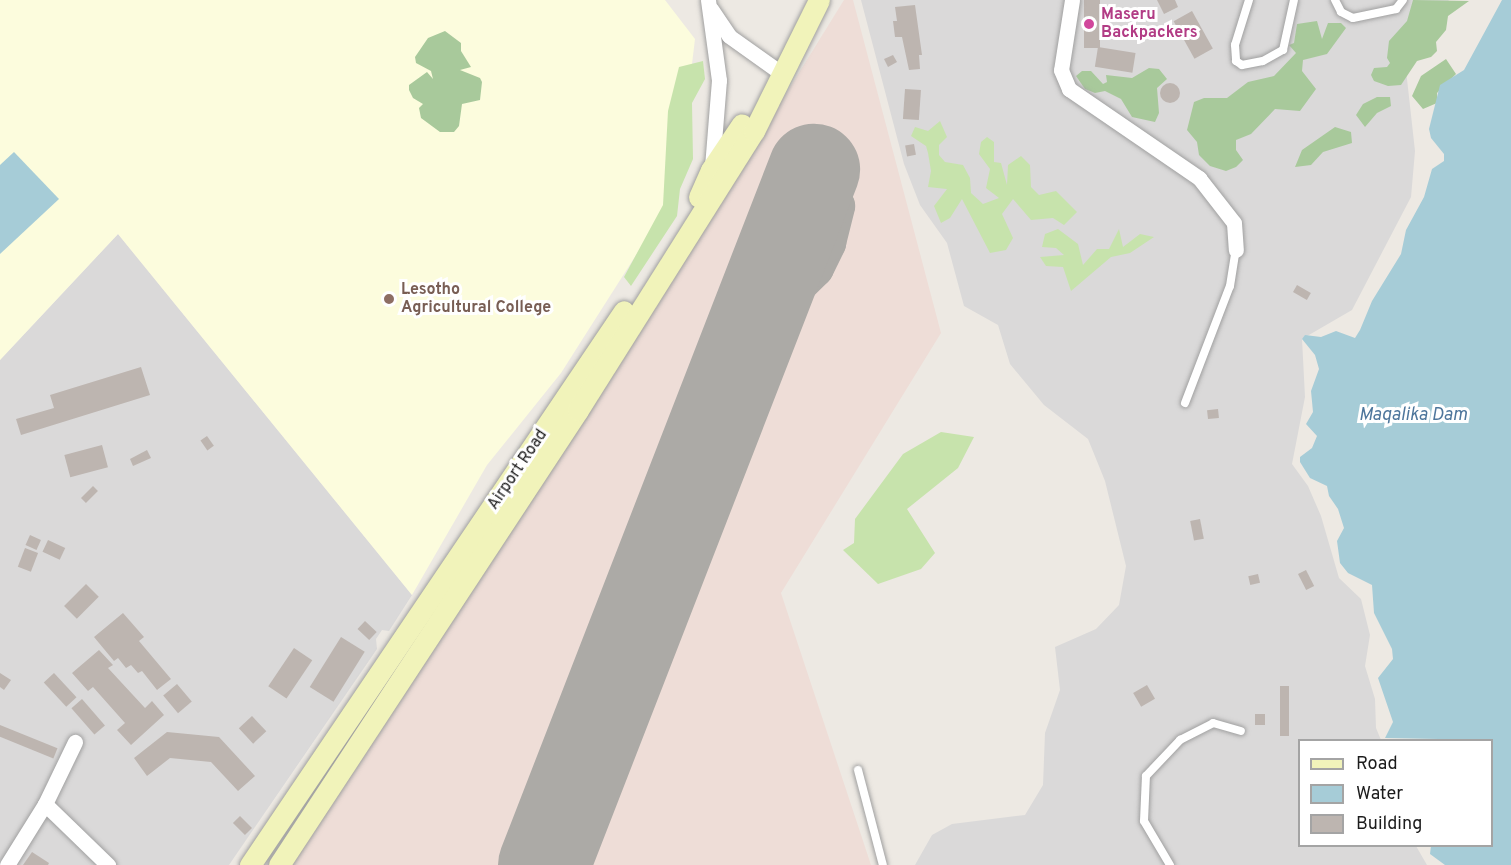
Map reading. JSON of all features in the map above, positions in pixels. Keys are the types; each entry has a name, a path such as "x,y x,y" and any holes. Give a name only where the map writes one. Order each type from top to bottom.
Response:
{"main road":[{"name":"Airport Road","path":"279,865 578,410 754,131 819,0"},
{"name":"Airport Road","path":"250,865 644,281 706,186 711,170 781,73"}],"street":[{"path":"1072,0 1061,70 1069,89 1199,178 1234,223 1236,250"},
{"path":"707,1 729,36 781,73"},
{"path":"707,1 719,80 711,170"},
{"path":"7,865 45,804 75,742"},
{"path":"45,804 108,865"}],"lane":[{"path":"1249,0 1235,45 1236,61 1242,65 1269,59 1283,50 1294,0"},
{"path":"1335,0 1341,12 1353,18 1396,9 1403,0"},
{"path":"1185,403 1230,286 1236,250"},
{"path":"1170,865 1144,821 1146,776 1180,740 1213,723 1241,731"},
{"path":"858,770 883,865"}],"shaded area":[{"name":"Lesotho Agricultural College","path":"0,0 665,0 695,39 683,139 671,200 561,373 487,465 412,595 118,234 0,360"},
{"path":"844,0 853,0 941,333 781,593 871,865 290,865 630,346"},
{"path":"861,0 1449,0 1405,61 1415,151 1411,197 1352,310 1302,339 1305,397 1292,464 1308,486 1321,516 1339,578 1361,599 1370,635 1365,666 1375,699 1376,728 1381,739 1298,739 1298,847 1417,847 1427,865 915,865 932,835 952,824 1025,815 1043,785 1045,733 1060,690 1055,647 1096,629 1119,605 1126,566 1105,481 1088,439 1044,405 1010,364 998,325 964,306 947,243 920,205 904,164"},
{"path":"118,234 412,595 389,631 382,630 376,639 377,649 229,865 0,865 0,360"}],"green space":[{"path":"1413,0 1469,1 1448,16 1446,30 1436,42 1437,51 1431,57 1417,61 1401,85 1388,86 1374,81 1371,75 1374,68 1387,67 1390,63 1387,58 1389,41 1407,21"},
{"path":"1317,21 1322,39 1328,23 1341,23 1346,28 1327,54 1303,60 1302,71 1316,89 1300,111 1275,109 1251,134 1236,140 1236,150 1243,160 1236,167 1226,171 1210,166 1199,155 1197,142 1187,130 1194,102 1204,98 1227,98 1248,82 1274,76 1296,53 1289,45 1294,43 1297,24"},
{"path":"445,31 461,43 461,51 471,67 460,70 480,78 482,82 480,100 462,104 459,126 454,132 440,132 421,118 419,108 423,104 413,98 409,90 409,85 427,72 433,79 431,71 416,63 415,57 428,38"},
{"path":"1446,59 1456,74 1437,93 1437,103 1423,109 1412,96 1421,76"},
{"path":"703,61 705,79 692,103 693,159 680,189 677,216 631,286 624,277 663,205 668,111 679,67"},
{"path":"1149,68 1159,69 1167,79 1157,88 1159,113 1155,122 1132,117 1121,99 1105,91 1095,93 1085,89 1076,76 1082,71 1091,71 1103,84 1107,82 1106,75 1132,78"},
{"path":"1377,97 1390,97 1391,106 1377,113 1365,127 1356,115 1363,104"},
{"path":"940,121 947,137 939,145 939,155 945,162 963,165 970,178 971,193 983,204 999,198 986,188 990,169 979,154 981,142 987,137 994,142 994,162 1001,163 1007,185 1008,165 1021,156 1030,165 1031,187 1039,195 1056,191 1077,212 1064,225 1053,218 1031,220 1013,199 1002,214 1013,238 1006,250 990,253 962,199 950,218 941,223 934,206 947,189 928,187 931,171 926,146 911,136 915,127 928,131"},
{"path":"1335,127 1351,132 1352,143 1323,152 1311,165 1295,167 1302,150"},
{"path":"1058,229 1078,244 1083,265 1097,249 1109,249 1119,229 1123,247 1140,234 1154,237 1130,253 1111,257 1071,291 1063,267 1046,266 1040,257 1064,255 1056,248 1042,247 1045,234"},
{"path":"941,432 974,437 958,468 907,509 935,553 921,569 878,584 843,550 854,543 855,519 903,454"}],"water":[{"name":"Maqalika Dam","path":"1502,0 1511,0 1511,865 1445,865 1430,854 1431,847 1493,847 1493,739 1385,738 1393,722 1378,678 1393,659 1392,649 1374,613 1372,585 1348,573 1340,563 1337,541 1344,528 1338,509 1329,496 1327,486 1310,478 1300,462 1300,457 1312,448 1317,436 1306,424 1313,412 1311,391 1319,369 1315,355 1302,339 1305,335 1321,337 1336,331 1355,338 1360,330 1372,301 1401,254 1406,230 1424,197 1432,169 1444,161 1444,154 1431,138 1429,129 1440,85 1464,70"},
{"path":"14,152 59,199 0,254 0,165"}],"building":[{"name":"Maseru Backpackers","path":"1084,0 1100,0 1100,48 1084,48"},
{"path":"1157,0 1175,0 1178,7 1164,14"},
{"path":"915,5 922,55 919,55 920,69 909,70 902,37 895,37 893,21 897,21 895,7"},
{"path":"1192,11 1213,49 1194,59 1174,21"},
{"path":"1098,47 1136,53 1132,73 1095,67"},
{"path":"893,55 897,62 888,67 884,59"},
{"path":"1170,83 1177,86 1180,93 1177,100 1170,103 1163,100 1160,93 1163,86"},
{"path":"905,89 921,90 919,120 903,119"},
{"path":"914,144 916,155 907,156 905,146"},
{"path":"1297,285 1311,293 1307,300 1293,292"},
{"path":"141,367 150,395 21,435 16,419 54,408 50,395"},
{"path":"1218,409 1219,418 1208,419 1207,410"},
{"path":"207,436 214,446 207,450 200,441"},
{"path":"102,445 108,467 70,477 64,455"},
{"path":"147,450 151,458 133,466 130,459"},
{"path":"93,486 98,491 86,503 81,498"},
{"path":"1200,519 1204,539 1194,541 1190,521"},
{"path":"30,535 41,540 36,550 26,545"},
{"path":"48,540 65,548 60,560 43,552"},
{"path":"25,548 38,553 31,572 18,567"},
{"path":"1306,570 1314,586 1306,590 1298,574"},
{"path":"1258,574 1260,583 1250,585 1248,576"},
{"path":"86,584 99,597 77,619 64,606"},
{"path":"123,613 144,637 139,641 171,679 157,690 142,671 138,673 131,665 126,668 118,658 114,661 94,637"},
{"path":"365,621 377,632 369,640 357,629"},
{"path":"341,637 365,652 333,702 310,687"},
{"path":"294,648 312,660 287,698 268,686"},
{"path":"99,650 113,665 108,668 145,708 152,701 164,715 131,745 117,730 125,723 93,687 88,691 72,673"},
{"path":"0,673 11,680 4,690 0,687"},
{"path":"54,673 77,697 66,707 44,683"},
{"path":"177,684 192,702 178,713 163,696"},
{"path":"1147,685 1155,699 1141,707 1133,693"},
{"path":"1280,686 1289,686 1289,736 1280,736"},
{"path":"82,699 105,725 94,735 71,708"},
{"path":"1255,714 1265,714 1265,725 1255,725"},
{"path":"252,716 266,731 253,744 239,728"},
{"path":"0,725 57,748 53,758 0,737"},
{"path":"167,732 219,737 255,776 238,791 211,762 170,758 147,776 134,758"},
{"path":"240,816 252,828 245,835 233,823"},
{"path":"32,852 49,863 48,865 23,865"}],"taxiway":[{"path":"744,350 767,315 815,268 827,243 836,206 831,192 819,181 794,180 779,195 776,269"}],"runway":[{"path":"544,865 814,170"}],"place":[{"name":"Maseru Backpackers","path":"1089,24"},
{"name":"Lesotho Agricultural College","path":"389,299"}]}
